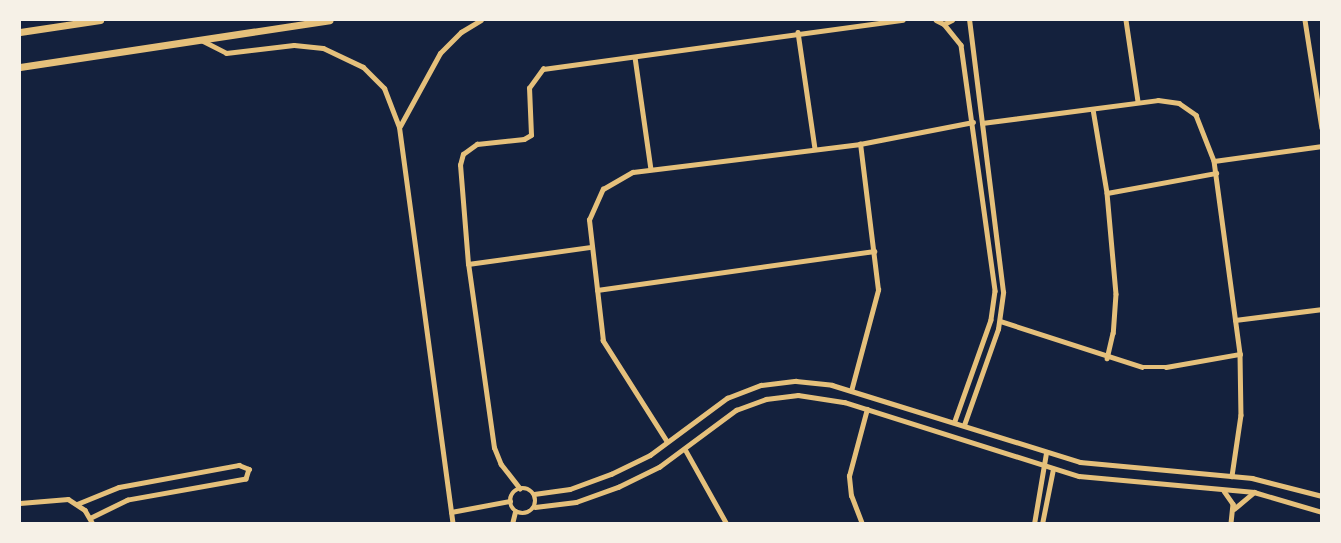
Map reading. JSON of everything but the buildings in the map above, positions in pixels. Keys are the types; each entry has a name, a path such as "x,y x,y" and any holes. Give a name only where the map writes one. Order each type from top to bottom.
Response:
{"main road":[{"path":"20,32 100,20"},
{"path":"20,67 329,20"}],"street":[{"path":"399,127 440,53 461,32 482,20"},
{"path":"903,20 798,32 543,69 529,88 531,135 524,140 477,144 463,154 460,165 468,264 494,448 501,465 520,489 534,494 570,489 601,478 667,442 717,404 761,385 808,381 955,421 1046,453 1119,469 1232,476 1322,496"},
{"path":"936,20 944,24 961,45 995,291 991,320 955,421"},
{"path":"944,24 952,20"},
{"path":"964,425 1000,321 1002,277 969,20"},
{"path":"1126,20 1138,101"},
{"path":"1305,20 1322,128"},
{"path":"798,32 814,149"},
{"path":"199,39 226,53 294,45 337,53 374,75 390,101 399,127 453,524"},
{"path":"635,57 651,169"},
{"path":"982,123 1138,101 1169,100 1188,108 1202,124 1216,173 1240,354 1241,404 1232,476"},
{"path":"1093,109 1107,193 1116,307 1107,358"},
{"path":"667,442 608,353 600,328 589,220 603,189 617,178 651,169 860,144 973,122"},
{"path":"850,391 876,305 874,251 860,144"},
{"path":"1214,161 1322,146"},
{"path":"1107,193 1216,173"},
{"path":"468,264 591,247"},
{"path":"597,290 874,251"},
{"path":"1235,320 1322,309"},
{"path":"1000,321 1107,358 1154,368 1240,354"},
{"path":"515,512 526,514 535,507 597,495 649,472 685,449 726,416 766,399 809,395 867,409 1053,469 1119,482 1254,492 1322,512"},
{"path":"862,524 851,496 849,476 867,409"},
{"path":"685,449 727,524"},
{"path":"1034,524 1046,453"},
{"path":"20,503 58,498 77,504 92,521 128,500 246,479 249,469 239,465 118,487 77,504"},
{"path":"1042,524 1053,469"},
{"path":"451,512 510,501 520,489"},
{"path":"1223,490 1232,499 1234,509 1231,524"},
{"path":"1234,509 1254,492"},
{"path":"534,494 535,507"},
{"path":"510,501 515,512 513,524"}]}
